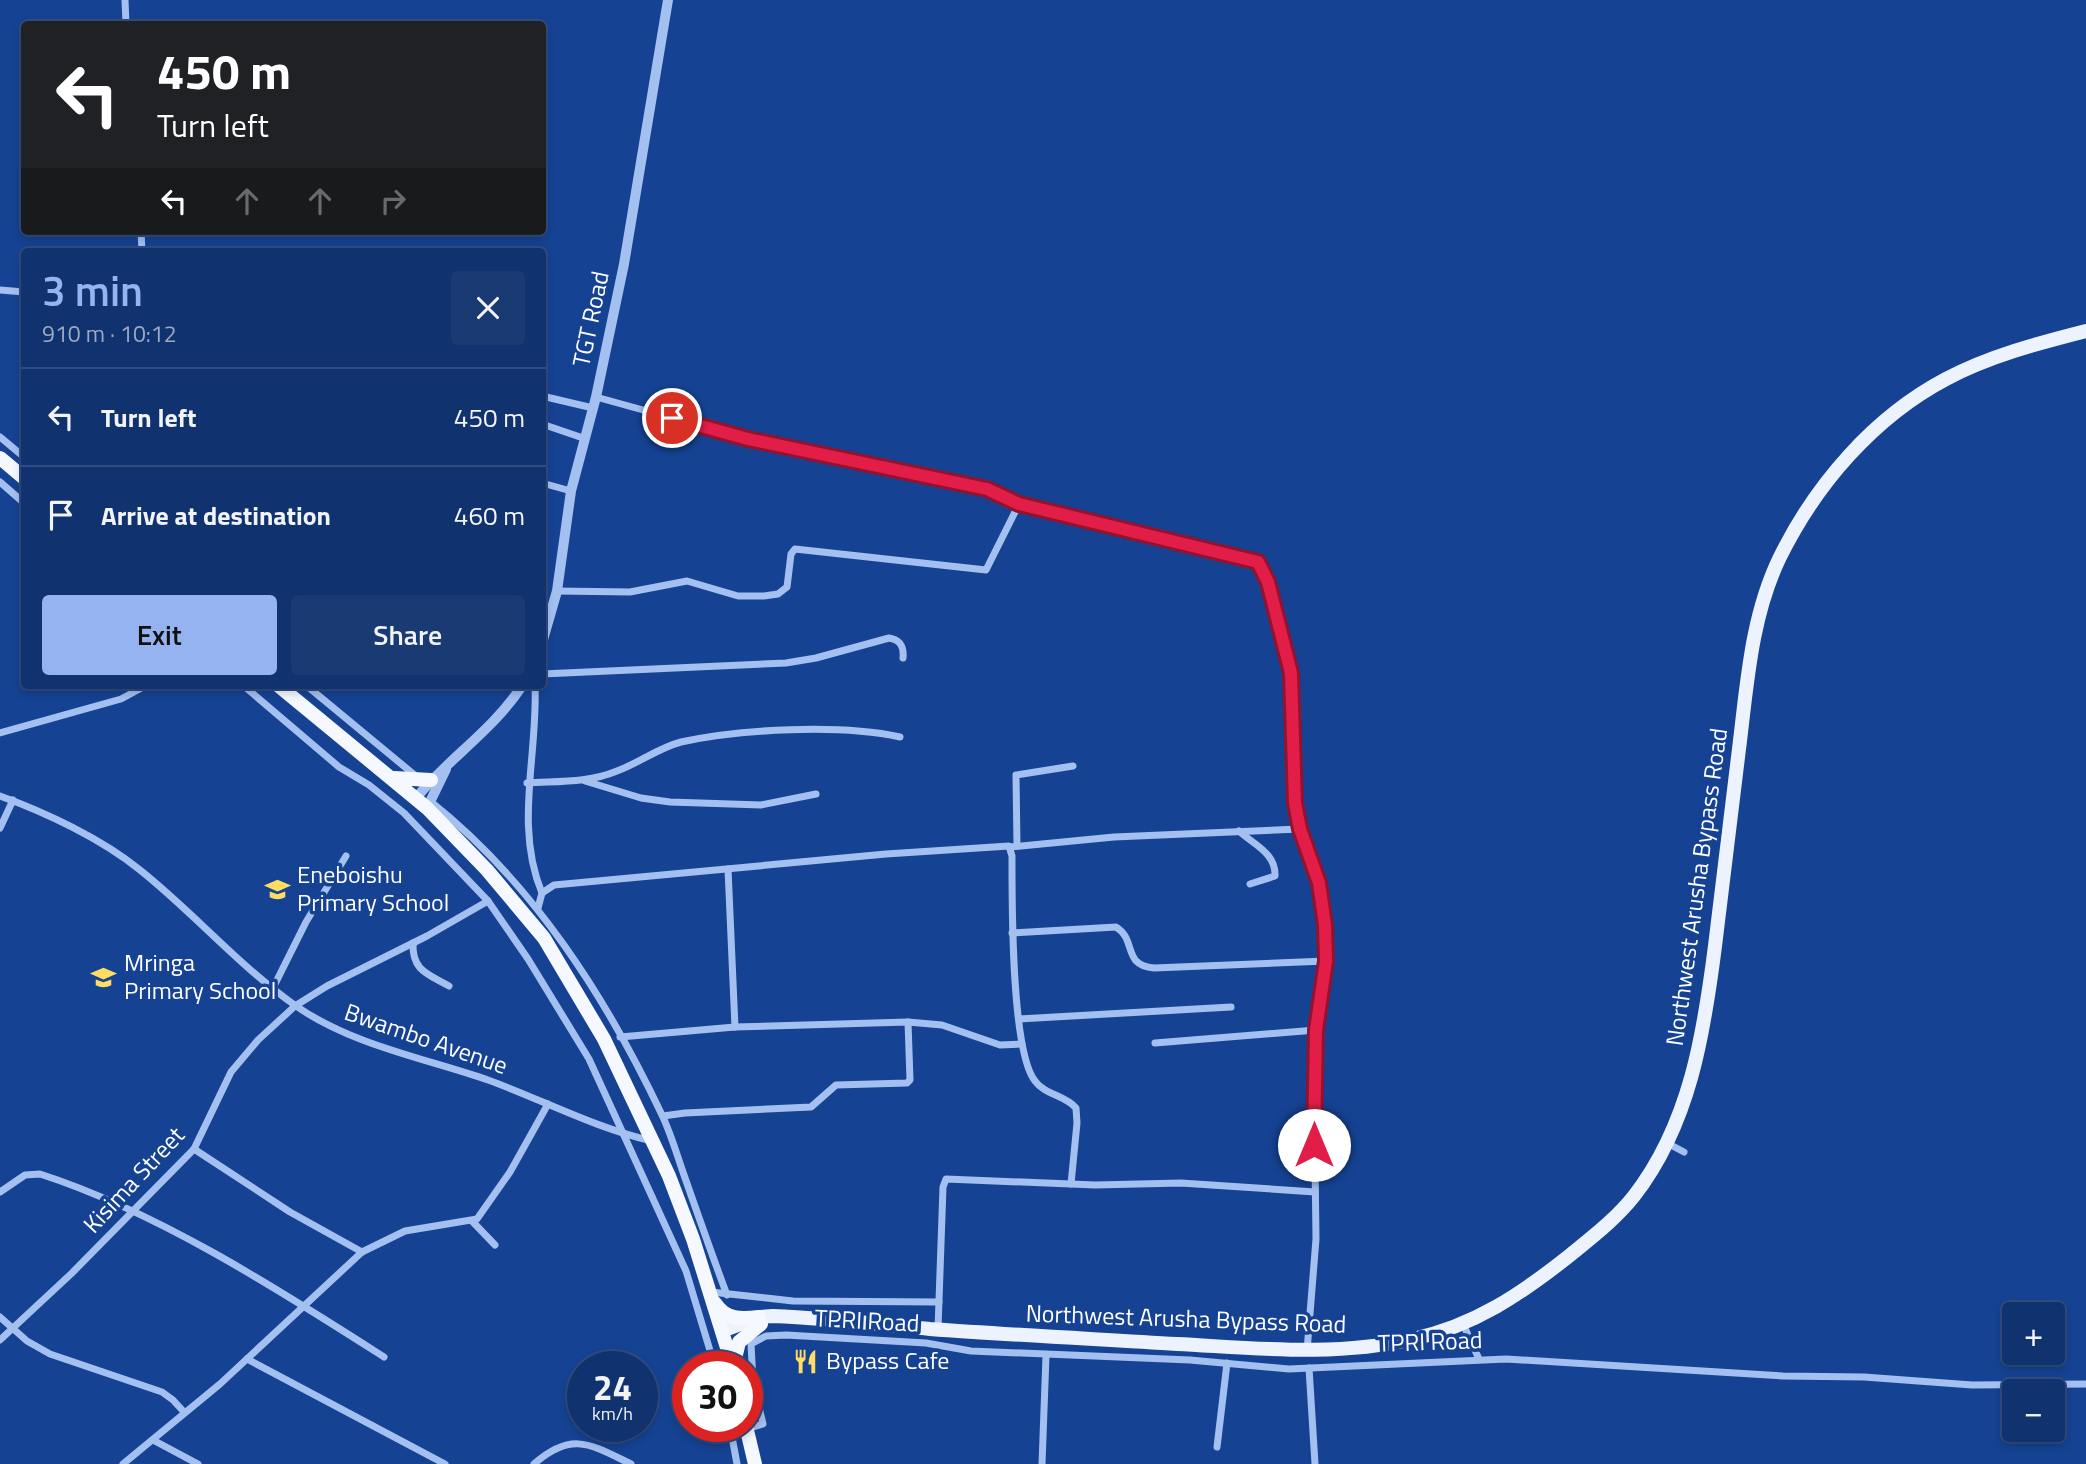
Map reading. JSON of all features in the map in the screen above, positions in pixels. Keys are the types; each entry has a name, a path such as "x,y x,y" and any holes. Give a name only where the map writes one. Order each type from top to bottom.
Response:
{"highway":[{"path":"0,458 21,476"},
{"path":"283,689 424,802 487,870 544,938 598,1028 653,1141 679,1201 728,1351"},
{"path":"394,778 426,780"},
{"path":"711,1294 718,1308 731,1317 760,1320"},
{"path":"737,1351 739,1342 760,1320"},
{"path":"750,1442 755,1464"}],"main road":[{"name":"Northwest Arusha Bypass Road","path":"723,1335 760,1320 808,1319 1307,1351 1360,1348 1415,1339 1463,1324 1499,1307 1594,1237 1634,1196 1667,1143 1690,1084 1706,1021 1748,669 1762,607 1779,559 1833,472 1878,426 1947,378 2036,344 2086,331"}],"street":[{"path":"125,0 126,21"},
{"name":"TGT Road","path":"546,629 557,591 571,491 583,438 595,402 624,264 668,0"},
{"path":"0,290 21,292"},
{"path":"546,396 595,402 748,439 987,489 1019,504 1258,562 1268,582 1291,673 1295,803 1300,829 1321,893 1326,961 1316,1030 1315,1259 1307,1351"},
{"path":"546,425 583,438"},
{"path":"0,437 21,454"},
{"path":"0,482 21,500"},
{"path":"546,484 571,491"},
{"path":"557,591 630,593 687,581 738,596 778,594 787,587 791,554 795,549 986,570 1019,504"},
{"path":"546,674 786,663 816,658 889,638 901,644 904,649 903,658"},
{"path":"0,733 121,699 139,689"},
{"path":"248,689 339,767 369,785 404,813 488,901 528,959 589,1059 686,1271 710,1351"},
{"path":"311,689 426,780"},
{"path":"424,802 426,780 485,732 520,689"},
{"path":"535,689 535,717 527,783 533,864 542,894 538,908"},
{"path":"527,783 584,781 620,771 678,743 705,738 843,730 900,737"},
{"path":"424,802 449,763"},
{"path":"1071,1184 1078,1113 1072,1103 1047,1091 1033,1080 1022,1044 1012,933 1016,775 1073,766"},
{"path":"584,781 641,798 670,802 761,805 816,794"},
{"name":"Bwambo Avenue","path":"0,796 61,821 139,869 249,969 295,1006 326,1025 489,1081 621,1133 653,1141"},
{"path":"0,828 13,800"},
{"path":"424,802 460,825 538,908 591,985 663,1116 727,1295"},
{"path":"542,894 561,884 912,852 1300,829"},
{"path":"1239,831 1267,852 1274,866 1275,877 1250,884"},
{"path":"273,988 306,922 346,856"},
{"path":"728,869 735,1027"},
{"name":"Kisima Street","path":"0,1340 72,1273 194,1149 231,1072 258,1040 295,1006 352,972 413,943 488,901"},
{"path":"1012,933 1116,927 1126,938 1137,963 1154,968 1326,961"},
{"path":"413,943 412,956 416,964 449,986"},
{"path":"1019,1018 1231,1007"},
{"path":"620,1038 735,1027 908,1022 942,1025 1000,1045 1022,1044"},
{"path":"663,1116 805,1108 816,1105 828,1089 836,1085 909,1082 908,1022"},
{"path":"1155,1043 1316,1030"},
{"path":"123,1464 247,1359 362,1252 405,1231 472,1221 483,1213 504,1182 548,1104"},
{"path":"1667,1143 1684,1152"},
{"path":"194,1149 289,1212 362,1252"},
{"path":"0,1192 25,1175 40,1174 133,1211 303,1305 384,1357"},
{"path":"938,1329 943,1187 946,1179 1071,1184 1181,1183 1315,1192"},
{"path":"472,1221 495,1245"},
{"path":"711,1294 793,1301 939,1302"},
{"path":"0,1317 27,1341 50,1354 162,1392 173,1399 184,1412"},
{"path":"1463,1324 1479,1359"},
{"name":"TPRI Road","path":"750,1351 751,1344 766,1336 926,1343 971,1352 1227,1363 1289,1369 1479,1359 1601,1363 1783,1376 1864,1377 1972,1385 2086,1384"},
{"path":"1042,1464 1046,1356"},
{"path":"247,1359 445,1464"},
{"path":"1217,1447 1227,1363"},
{"path":"1309,1367 1315,1464"},
{"path":"153,1440 198,1464"},
{"path":"534,1464 546,1454 570,1442 594,1446 631,1464"},
{"path":"733,1442 737,1464"}],"place":[{"name":"Eneboishu Primary School","path":"277,889"},
{"name":"Mringa Primary School","path":"104,977"},
{"name":"Bypass Cafe","path":"806,1361"}],"route":[{"path":"672,418 748,439 987,489 1019,504 1258,562 1268,582 1291,673 1295,803 1300,829 1319,883 1323,903 1326,961 1316,1030 1314,1145"}]}
